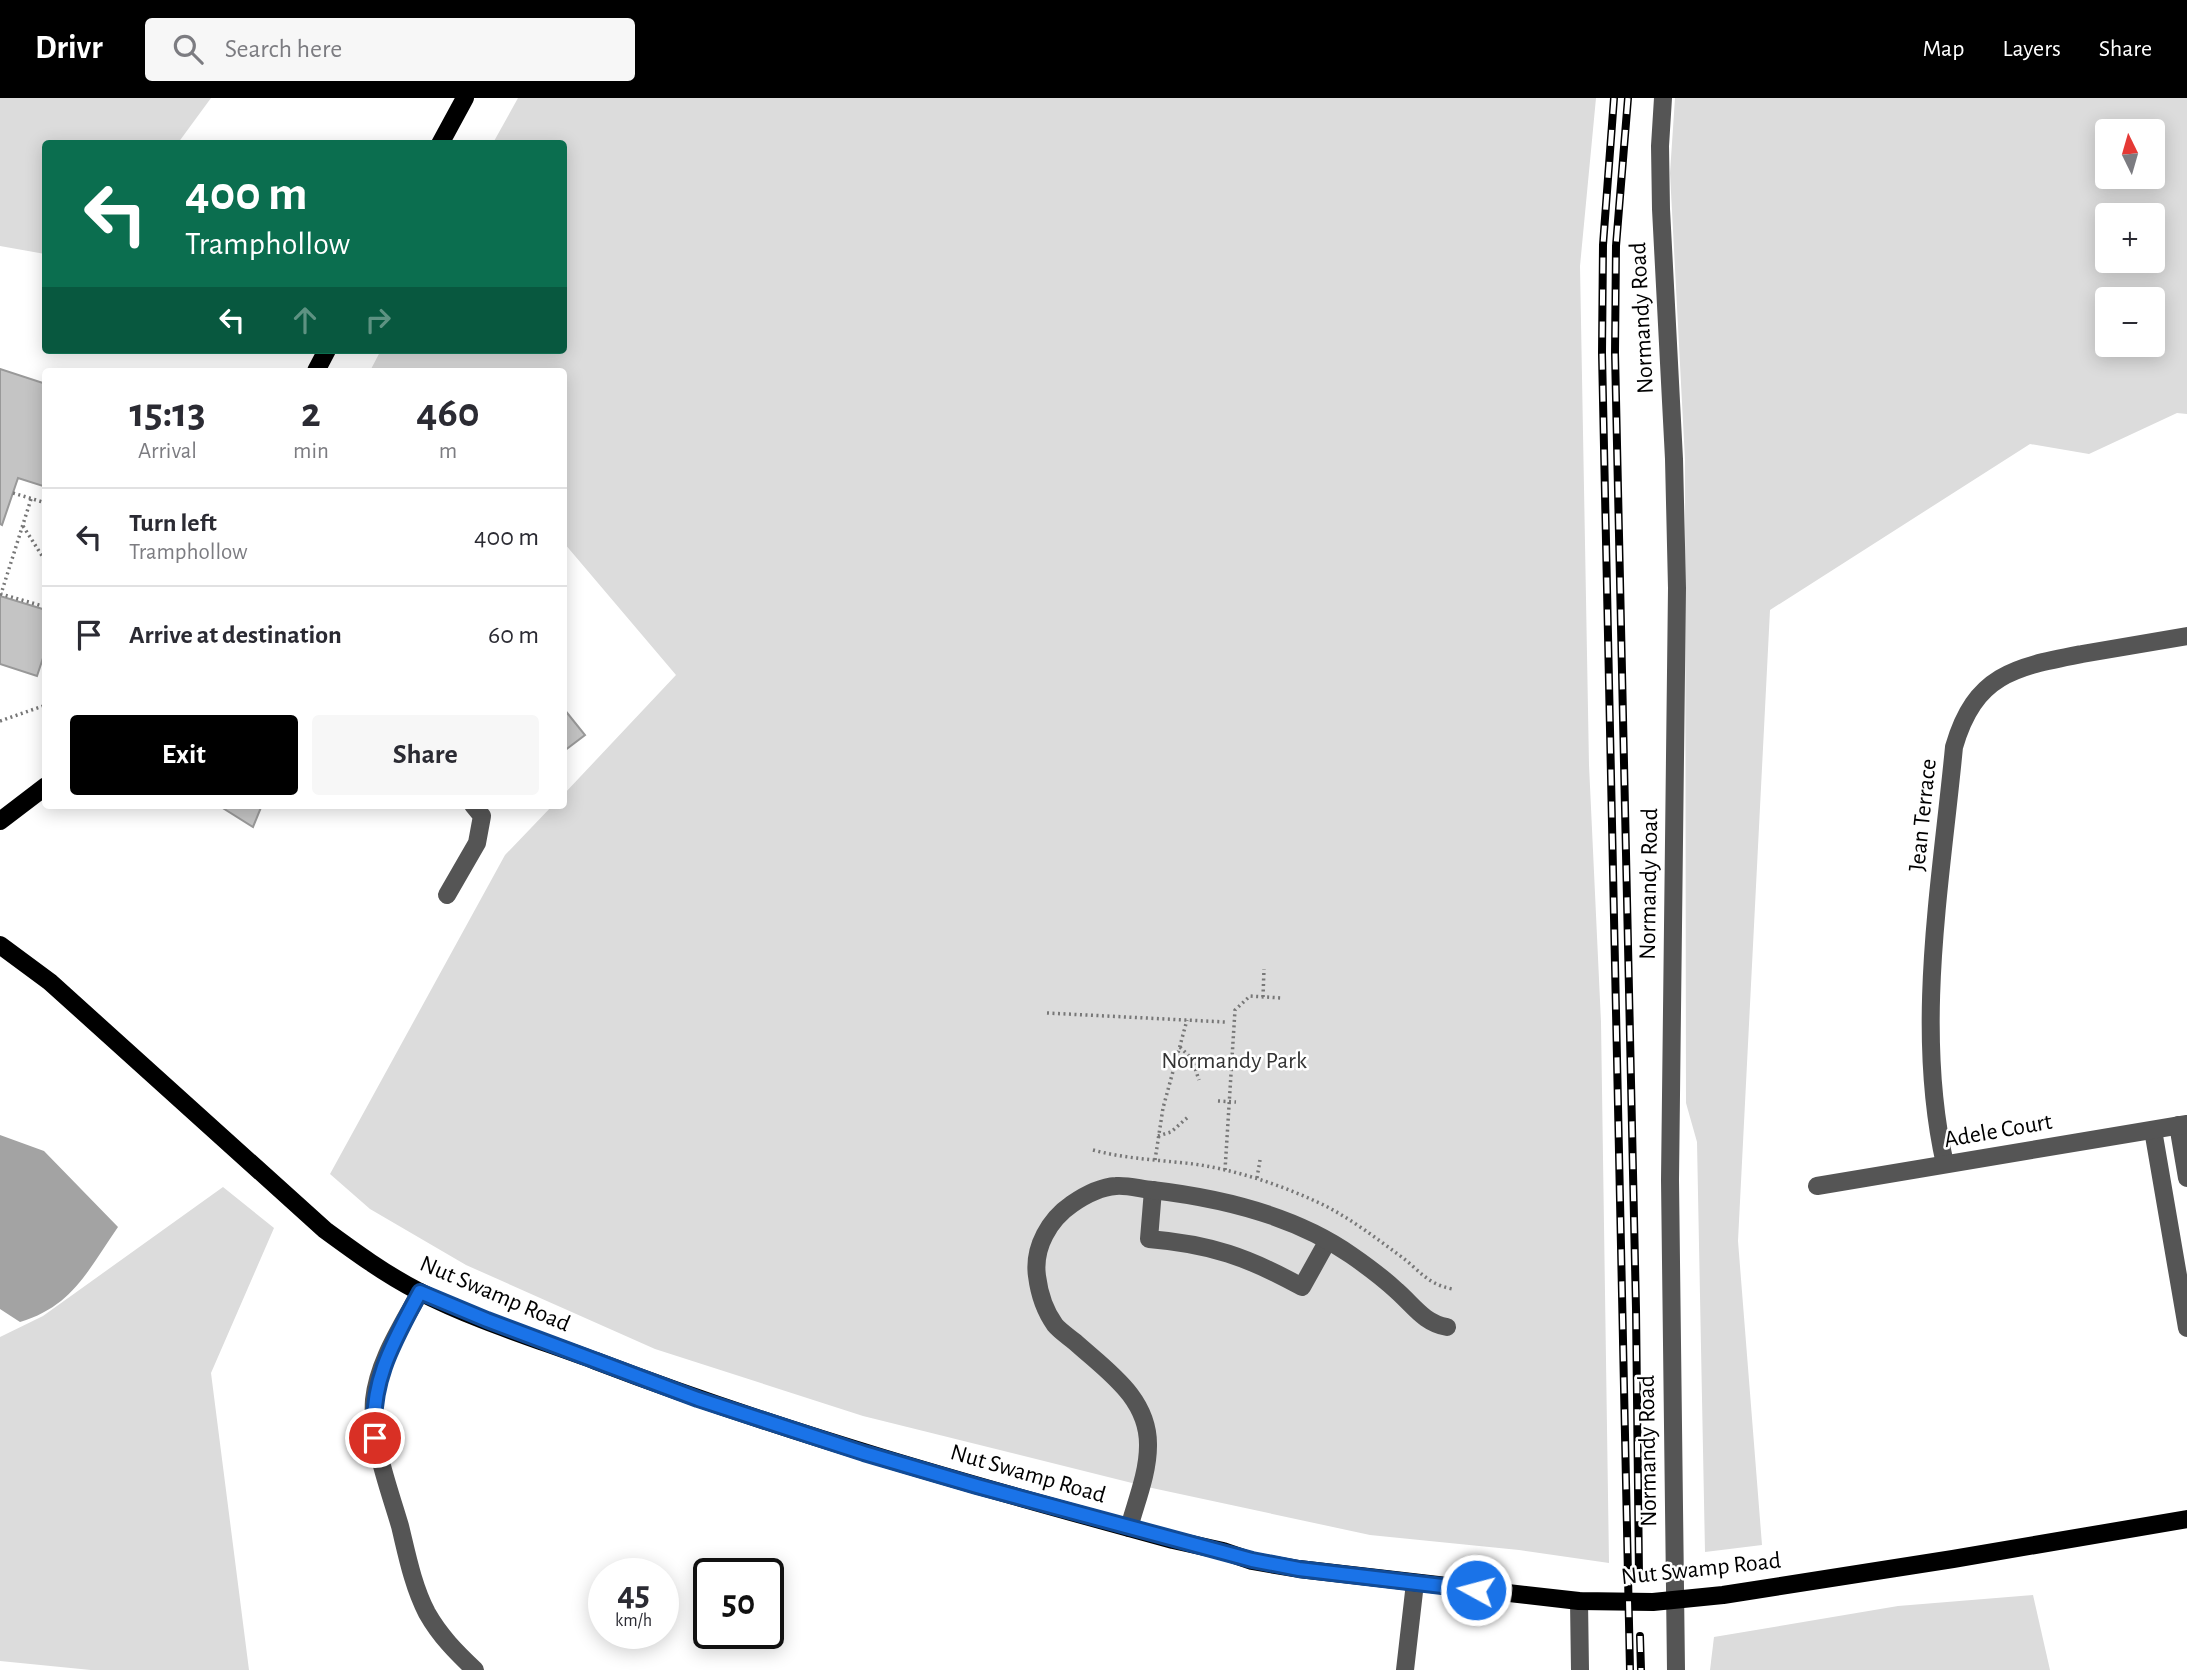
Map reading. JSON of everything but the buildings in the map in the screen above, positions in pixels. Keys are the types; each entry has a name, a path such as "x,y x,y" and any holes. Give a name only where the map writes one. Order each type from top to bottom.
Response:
{"main road":[{"path":"442,140 465,98"},
{"path":"0,821 42,789"},
{"name":"Nut Swamp Road","path":"0,945 50,982 325,1230 366,1261 420,1292 578,1355 739,1413 864,1453 1129,1528 1264,1563 1299,1569 1579,1601 1628,1603 1675,1601 1953,1559 2187,1519"}],"street":[{"name":"Normandy Road","path":"1664,98 1660,146 1661,209 1674,459 1677,588 1670,1180 1676,1670"},
{"name":"Jean Terrace","path":"1945,1164 1933,1102 1931,998 1954,747 1966,715 1987,687 2013,670 2041,662 2187,636"},
{"path":"447,895 477,844 482,816 476,809"},
{"name":"Adele Court","path":"1817,1186 2183,1124"},
{"path":"2183,1124 2187,1178"},
{"path":"2153,1130 2186,1319"},
{"path":"1129,1528 1147,1464 1149,1444 1144,1418 1135,1398 1119,1381 1055,1325 1041,1298 1037,1273 1041,1243 1057,1214 1087,1194 1116,1186 1201,1196 1259,1212 1302,1229 1349,1254 1397,1290 1424,1318 1435,1325 1447,1326"},
{"path":"1153,1190 1149,1239 1189,1242 1228,1252 1270,1269 1302,1287 1327,1242"},
{"path":"420,1292 390,1348 380,1373 374,1398 375,1438 414,1580 426,1610 441,1636 475,1670"},
{"path":"1405,1670 1415,1583"},
{"path":"1579,1601 1580,1670"}],"path":[{"path":"13,494 42,502"},
{"path":"31,499 1,594 42,606"},
{"path":"23,526 42,556"},
{"path":"0,721 42,706"},
{"path":"1263,997 1264,968"},
{"path":"1225,1170 1235,1010 1250,996 1281,998"},
{"path":"1047,1013 1225,1022"},
{"path":"1155,1160 1163,1108 1187,1020"},
{"path":"1180,1047 1192,1059 1199,1080"},
{"path":"1218,1101 1236,1102"},
{"path":"1158,1136 1171,1132 1188,1117"},
{"path":"1257,1178 1260,1160"}],"green space":[{"path":"0,98 211,98 180,140 42,140 42,253 0,246"},
{"name":"Normandy Park","path":"518,98 1596,98 1580,266 1589,765 1601,1022 1609,1563 1519,1550 1370,1535 1152,1488 863,1416 655,1349 466,1265 370,1209 330,1174 505,855 549,809 567,809 567,791 676,675 567,547 567,368 372,368 379,354 567,354 567,140 495,140"},
{"path":"1675,98 2187,98 2187,414 2177,413 2089,454 2030,444 1770,610 1738,1241 1762,1545 1705,1552 1697,1142 1686,1103 1685,460 1670,173"},
{"path":"223,1187 274,1228 211,1373 249,1670 91,1670 0,1661 0,1337 43,1316"},
{"path":"2033,1595 2050,1670 1710,1670 1714,1637 1898,1606"}],"shaded area":[{"path":"0,1135 44,1151 118,1227 78,1285 53,1306 20,1322 0,1309"}],"railway":[{"path":"1614,98 1603,245 1602,353 1630,1670"},
{"path":"1628,98 1616,246 1615,353 1636,1309 1639,1576"},
{"path":"1640,1636 1641,1670"}],"route":[{"path":"375,1438 374,1398 380,1373 390,1348 420,1292 698,1399 864,1453 977,1486 1252,1560 1299,1569 1476,1590"}]}
